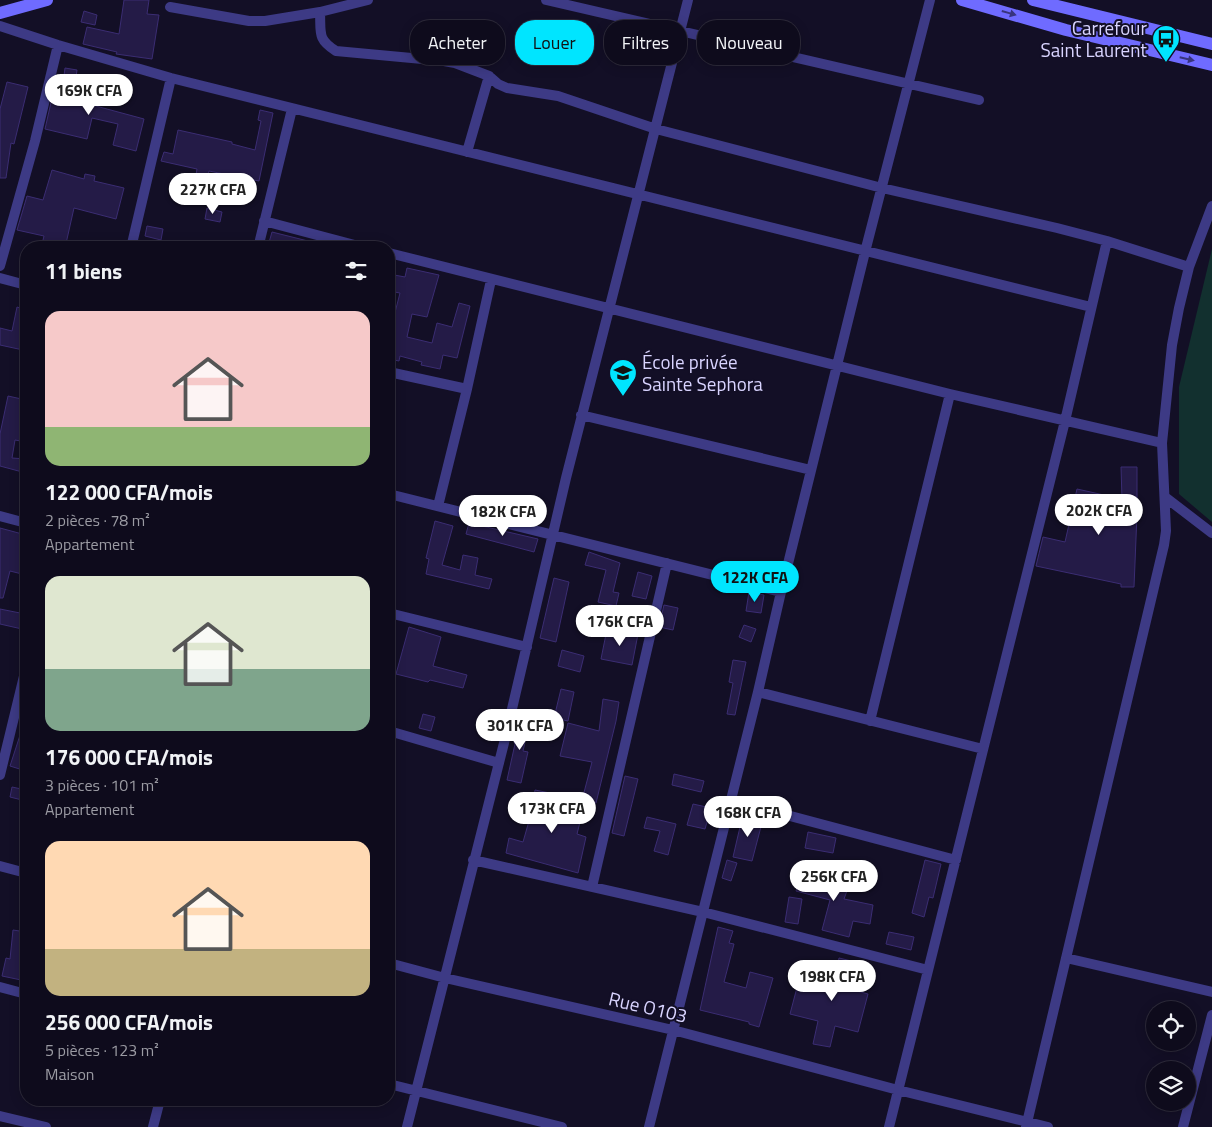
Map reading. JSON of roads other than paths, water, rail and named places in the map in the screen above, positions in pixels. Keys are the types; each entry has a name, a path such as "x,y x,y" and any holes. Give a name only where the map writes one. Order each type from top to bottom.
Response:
{"main road":[{"path":"0,13 47,0"},
{"path":"962,0 1066,30 1212,65"},
{"path":"1033,0 1212,44"}],"street":[{"path":"170,7 249,21 265,21 320,12 368,0"},
{"path":"546,0 632,20"},
{"path":"683,20 688,0"},
{"path":"650,1127 865,252 930,0"},
{"path":"320,12 321,37 325,44 336,51 455,63 489,76 498,84 507,88 558,96 656,130 882,188 988,211 1107,241 1189,267"},
{"path":"0,26 171,78 1091,307"},
{"path":"687,33 979,100"},
{"path":"0,266 35,141 58,45"},
{"path":"407,1127 499,763 581,415 672,65"},
{"path":"467,152 489,76"},
{"path":"133,241 171,78"},
{"path":"260,241 292,109"},
{"path":"1026,1124 1164,544 1166,532 1162,444 1172,345 1178,308 1189,267 1212,206"},
{"path":"264,221 340,241"},
{"path":"889,1127 1107,241"},
{"path":"395,256 950,394 1162,444"},
{"path":"0,278 20,283"},
{"path":"438,506 467,389 491,280"},
{"path":"395,373 467,389"},
{"path":"870,721 950,394"},
{"path":"581,415 811,470"},
{"path":"395,495 781,592"},
{"path":"1164,497 1212,533"},
{"path":"0,516 20,522"},
{"path":"592,887 667,563"},
{"path":"395,614 527,647"},
{"path":"758,692 983,749"},
{"path":"0,776 20,693"},
{"path":"395,733 499,763"},
{"path":"730,800 956,860"},
{"path":"473,860 702,912 928,970"},
{"path":"0,866 20,871"},
{"path":"1066,958 1212,992"},
{"name":"Rue O103","path":"395,965 445,978 674,1030 1026,1124 1048,1127"},
{"path":"0,987 20,992"},
{"path":"1183,1127 1212,1015"},
{"path":"395,1085 562,1127"},
{"path":"153,1127 158,1106"},
{"path":"0,1116 46,1127"}],"place":[{"name":"Carrefour Saint Laurent","path":"1166,63"},
{"name":"École privée Sainte Sephora","path":"623,397"}]}
